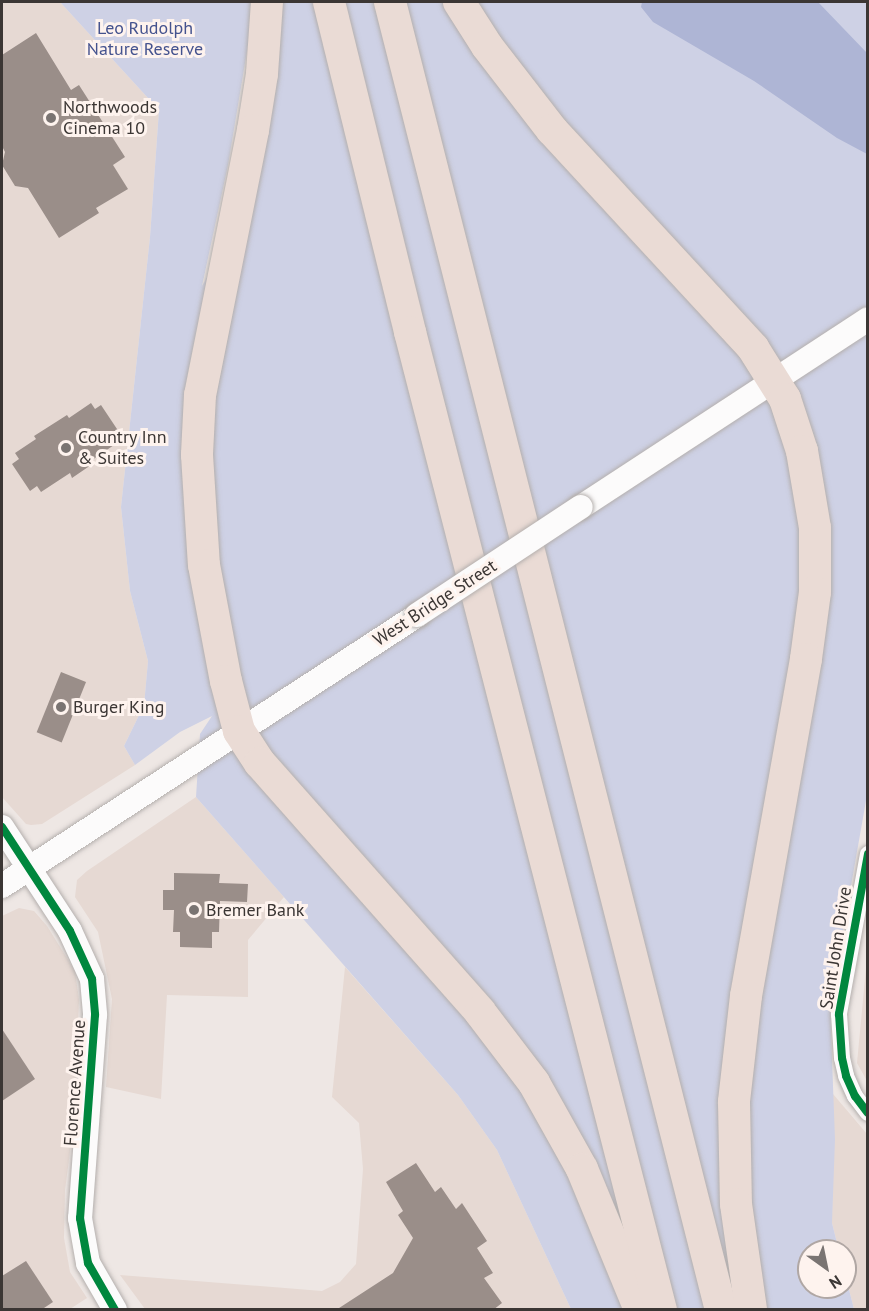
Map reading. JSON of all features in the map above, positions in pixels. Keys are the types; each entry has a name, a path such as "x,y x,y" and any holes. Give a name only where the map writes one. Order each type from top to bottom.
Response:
{"highway":[{"path":"267,2 262,74 200,395 197,454 204,565 226,681 239,731 260,763 480,1012 534,1083 582,1169 640,1310"},
{"path":"328,2 391,248 410,332 661,1310"},
{"path":"390,2 721,1310"},
{"path":"459,2 487,45 552,130 753,348 775,380 795,422 802,451 815,528 816,561 806,659 739,1047 734,1102 736,1204 751,1310"}],"main road":[{"name":"West Bridge Street","path":"2,886 867,319"},
{"name":"Florence Avenue","path":"2,827 79,946 92,980 95,1015 80,1218 88,1263 115,1310"}],"street":[{"name":"Saint John Drive","path":"867,854 839,1014 842,1058 846,1076 855,1096 867,1113"}],"shaded area":[{"path":"2,2 60,2 159,110 150,237 121,507 130,591 148,661 144,705 124,746 135,765 42,824 31,825 26,824 2,797"},
{"path":"642,2 818,2 867,53 867,154 837,138 754,81 653,22 641,7"},
{"path":"196,797 284,897 248,940 248,997 167,995 161,1099 106,1087 112,999 98,932 75,897 77,880 87,871"},
{"path":"19,908 34,911 47,926 75,971 79,1000 74,1122 65,1190 64,1238 70,1272 87,1298 70,1309 2,1309 2,916"},
{"path":"867,958 867,1081 857,1063"},
{"path":"345,967 458,1095 497,1150 571,1309 145,1309 120,1275 322,1291 340,1282 356,1264 363,1169 359,1123 332,1097"},
{"path":"833,1094 867,1134 867,1309 854,1309 851,1299 857,1299 857,1239 836,1239 832,1223"}],"green space":[{"name":"Leo Rudolph Nature Reserve","path":"60,2 251,2 249,39 228,165 202,286 231,235 267,2 867,2 867,795 830,1005 835,1139 832,1223 836,1239 797,1239 797,1299 851,1299 854,1309 571,1309 497,1150 458,1095 196,797 200,734 212,716 180,732 135,765 124,746 144,705 148,661 130,591 121,507 150,237 159,110"}],"building":[{"name":"Northwoods Cinema 10","path":"36,33 71,90 79,85 125,157 113,165 128,189 96,208 99,213 59,238 28,188 15,186 2,165 5,152 2,146 2,55"},
{"name":"Country Inn & Suites","path":"91,403 95,409 101,405 119,432 113,436 117,443 89,462 91,465 72,478 70,473 41,492 37,486 30,491 12,464 19,459 15,453 36,439 34,436 67,415 69,418"},
{"name":"Burger King","path":"61,672 86,682 62,742 37,732"},
{"name":"Bremer Bank","path":"174,873 220,874 219,883 248,884 247,902 220,901 219,932 212,932 212,948 180,947 180,932 173,932 174,910 163,910 163,890 174,890"},
{"path":"2,1029 35,1079 2,1101"},
{"path":"416,1163 435,1192 441,1187 456,1209 462,1203 487,1241 477,1248 493,1273 484,1278 502,1303 493,1310 336,1310 393,1273 413,1238 398,1215 403,1211 386,1182"},
{"path":"26,1261 53,1302 41,1310 2,1310 2,1276"}],"cycle path":[{"path":"2,827 70,931 92,979 95,1015 80,1218 88,1263 115,1310"},
{"path":"868,854 839,1014 842,1058 846,1076 855,1096 868,1113"}],"place":[{"name":"Northwoods Cinema 10","path":"51,118"},
{"name":"Country Inn & Suites","path":"66,448"},
{"name":"Burger King","path":"61,707"},
{"name":"Bremer Bank","path":"194,910"}]}
